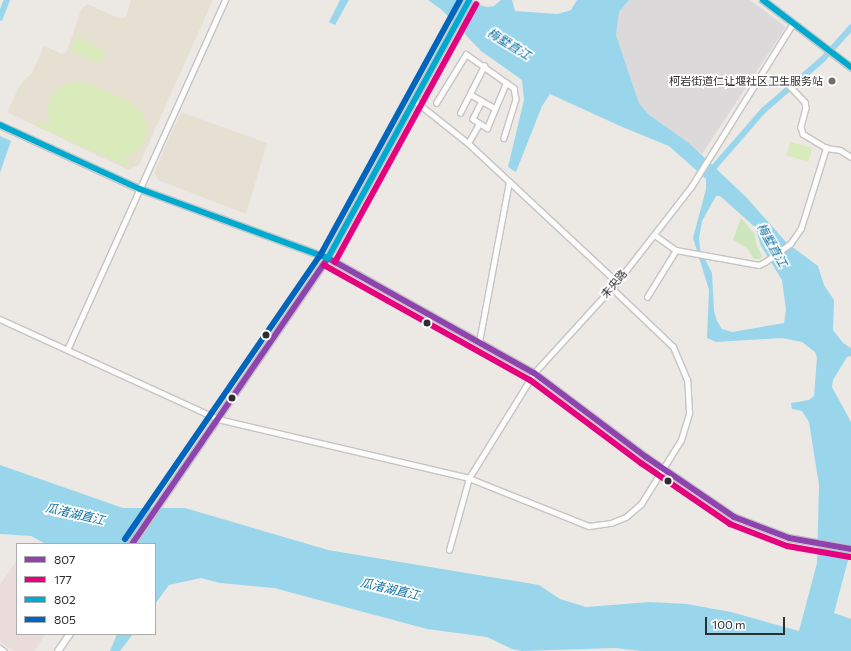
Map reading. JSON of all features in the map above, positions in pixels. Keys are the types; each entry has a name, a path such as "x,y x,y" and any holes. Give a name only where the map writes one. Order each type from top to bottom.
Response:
{"main road":[{"path":"133,543 328,258 469,0"},
{"path":"58,651 69,635"}],"street":[{"path":"67,350 225,0"},
{"path":"763,0 823,48 851,67"},
{"name":"未央路","path":"449,550 468,478 534,373 617,282 691,187 793,23"},
{"path":"436,103 466,54 514,88 516,99 504,138"},
{"path":"460,113 484,66"},
{"path":"482,101 473,119 487,128 494,108 506,83"},
{"path":"788,84 805,102 806,108 801,126 803,134 826,148 840,150 851,157"},
{"path":"470,94 494,108"},
{"path":"414,100 468,143 617,282"},
{"path":"468,143 479,124"},
{"path":"0,126 140,189 328,258 534,373 664,469 734,517 783,536 813,543 851,549"},
{"path":"655,235 676,250 759,265 765,262 790,244 801,228 826,148"},
{"path":"479,342 510,182"},
{"path":"647,297 676,250"},
{"path":"0,319 218,419 468,478 589,526 611,524 626,517 640,504 664,469 681,440 687,423 690,400 687,380 673,347 611,288"},
{"path":"0,648 4,651"}],"shaded area":[{"path":"131,0 213,0 139,165 128,170 7,112 21,83 32,73 44,46 62,54 67,51 81,10 87,4 121,19 126,17"},
{"path":"629,0 750,0 786,27 702,154 648,114 639,103 616,35 619,12"},
{"path":"181,112 267,143 246,214 158,180 154,172"},
{"path":"16,561 16,635 45,635 34,651 14,651 0,642 0,585"}],"green space":[{"path":"76,37 105,51 99,64 70,50"},
{"path":"74,81 89,84 130,102 142,113 147,128 146,137 140,149 123,159 131,163 129,167 37,126 40,121 50,125 47,111 51,97 57,89"},
{"path":"790,142 812,148 809,161 786,156"},
{"path":"741,218 755,234 756,244 762,256 760,259 754,259 748,249 733,240"}],"water":[{"path":"340,0 349,0 335,25 329,22"},
{"path":"428,0 462,0 487,7 494,6 501,0 512,0 515,11 558,14 571,10 577,0 629,0 619,12 616,35 639,103 648,114 690,144 746,197 787,243 818,266 824,285 834,300 833,330 843,343 851,348 851,356 847,357 833,380 832,387 851,422 851,549 834,613 851,619 851,651 641,651 615,648 522,651 512,649 487,637 427,629 274,588 220,583 201,578 169,585 156,603 156,543 44,543 31,536 0,534 0,465 123,508 185,508 328,550 539,585 560,599 586,607 650,602 687,604 731,612 799,631 817,563 819,485 809,422 802,411 792,409 791,403 809,400 814,396 817,358 815,352 802,342 782,338 716,342 707,338 709,290 693,238 706,189 706,179 669,146 620,126 550,94 542,106 516,172 508,167 524,100 522,80 481,51 442,10","holes":["716,196 720,196 755,227 761,246 782,280 786,310 784,323 732,332 722,329 717,321 714,311 712,273 700,249 699,238 702,221"]},
{"path":"0,136 11,141 0,173"},
{"path":"117,635 132,635 120,651 110,651"}],"waterway":[{"path":"0,18 7,0"},
{"path":"709,173 764,110 823,59 851,28"}],"transit line":[{"name":"805","path":"125,539 321,254 460,0"},
{"name":"802","path":"328,258 469,0"},
{"name":"802","path":"763,0 851,67"},
{"name":"177","path":"335,262 476,4"},
{"name":"802","path":"0,125 140,189 328,258"},
{"name":"807","path":"328,258 534,373 646,457 734,517 789,538 851,549"},
{"name":"807","path":"133,543 328,258"},
{"name":"177","path":"324,265 530,380 641,463 730,524 787,546 850,557"}],"place":[{"name":"柯岩街道仁让堰社区卫生服务站","path":"832,81"}],"water label":[{"name":"梅墅直江","path":"509,44"},
{"name":"梅墅直江","path":"772,245"},
{"name":"瓜渚湖直江","path":"75,514"},
{"name":"瓜渚湖直江","path":"390,589"}]}
